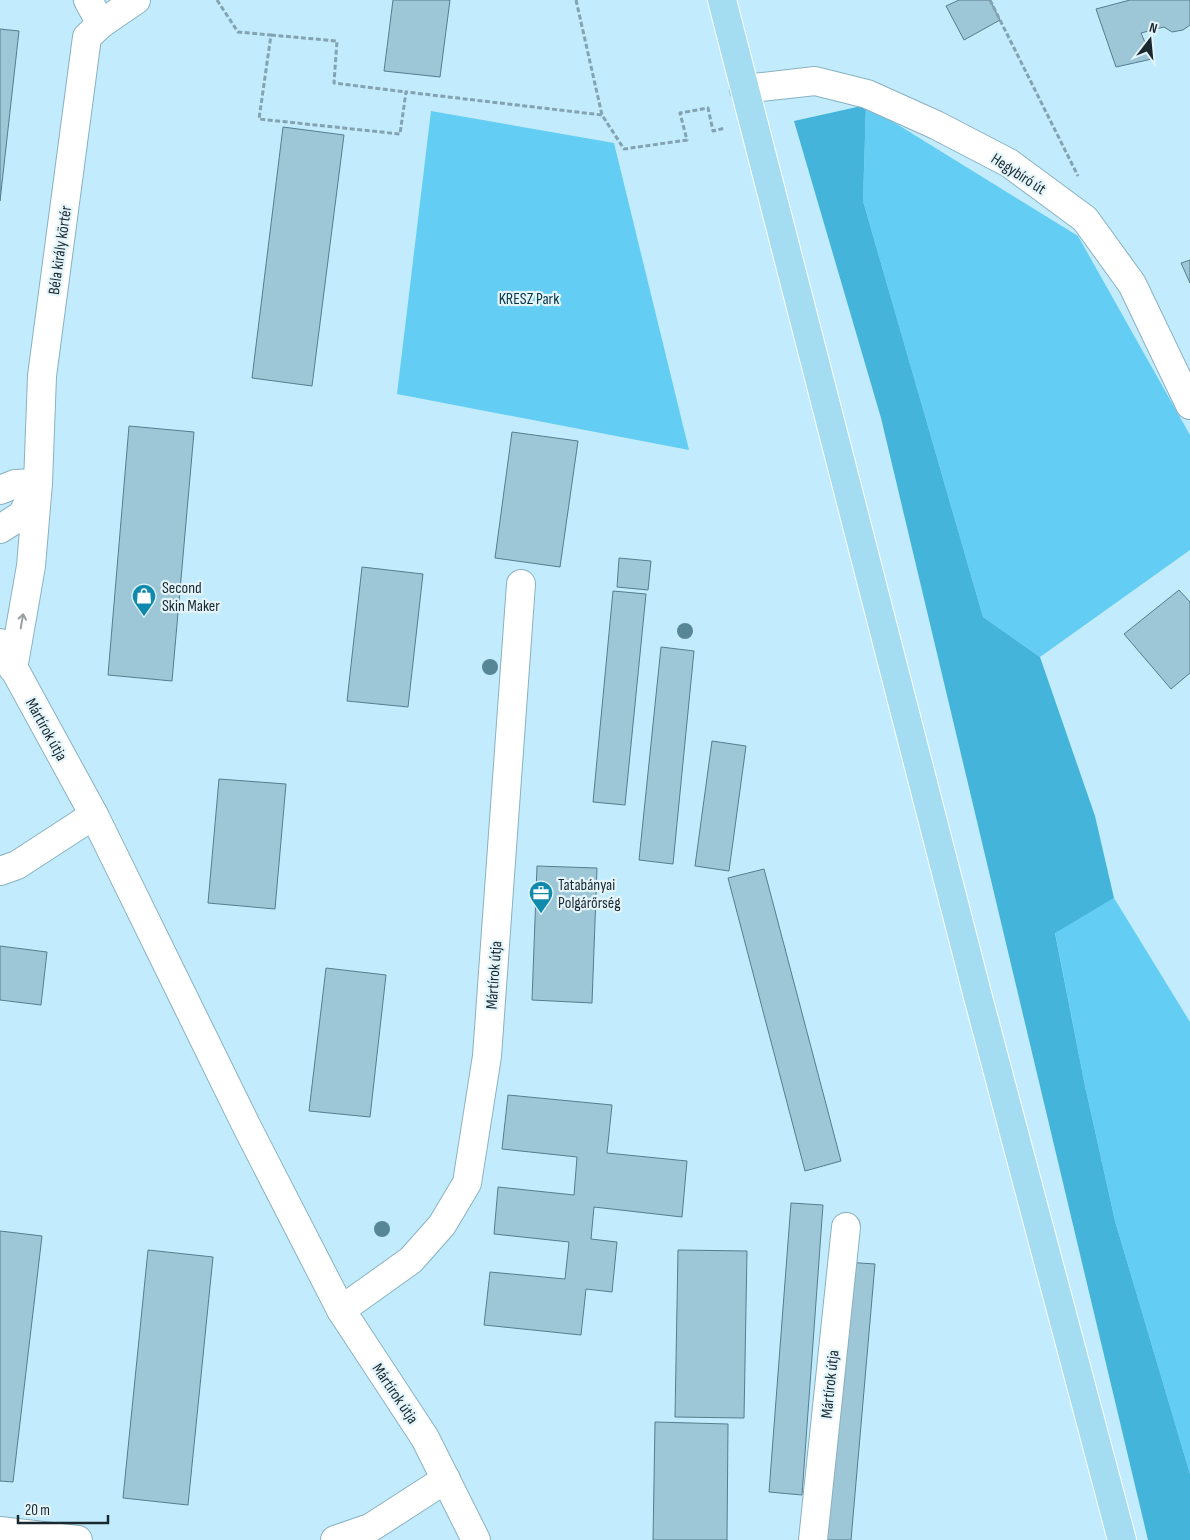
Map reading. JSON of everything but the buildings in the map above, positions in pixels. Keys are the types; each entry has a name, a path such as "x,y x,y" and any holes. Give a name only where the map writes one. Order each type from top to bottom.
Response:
{"main road":[{"path":"722,0 976,988 1122,1540"}],"street":[{"path":"88,0 101,24"},
{"name":"Béla király körtér","path":"13,669 31,566 38,483 42,376 87,37 101,24 136,0"},
{"name":"Hegybíró út","path":"744,89 815,82 867,94 936,125 1009,163 1085,219 1132,284 1190,405"},
{"path":"0,490 15,484 38,483"},
{"name":"Béla király körtér","path":"0,528 22,515 38,483"},
{"name":"Mártírok útja","path":"341,1310 411,1260 442,1225 467,1183 487,1056 521,584"},
{"name":"Mártírok útja","path":"0,643 94,815 247,1127 341,1310 425,1438 476,1540"},
{"path":"0,871 17,865 94,815"},
{"name":"Mártírok útja","path":"813,1540 846,1227"},
{"path":"335,1540 370,1528 446,1479"},
{"path":"0,1531 78,1540"}],"path":[{"path":"217,0 238,32 337,41 334,83 602,114"},
{"path":"576,0 602,114 624,149 687,140 680,113 708,108 713,131 752,119"},
{"path":"990,0 1079,178"},
{"path":"271,35 260,119 400,134 406,92"}],"green space":[{"path":"866,105 1078,236 1190,435 1190,550 1040,657 983,617 863,201"},
{"name":"KRESZ Park","path":"431,111 614,143 689,450 397,394"},
{"path":"1114,898 1190,1022 1190,1474 1115,1221 1085,1086 1055,932"}],"shaded area":[{"path":"866,105 863,201 983,617 1040,657 1095,816 1114,898 1055,933 1085,1086 1115,1221 1190,1474 1190,1540 1148,1540 881,418 794,121"}],"place":[{"name":"Second Skin Maker","path":"144,617"},
{"name":"Tatabányai Polgárőrség","path":"541,914"}]}
